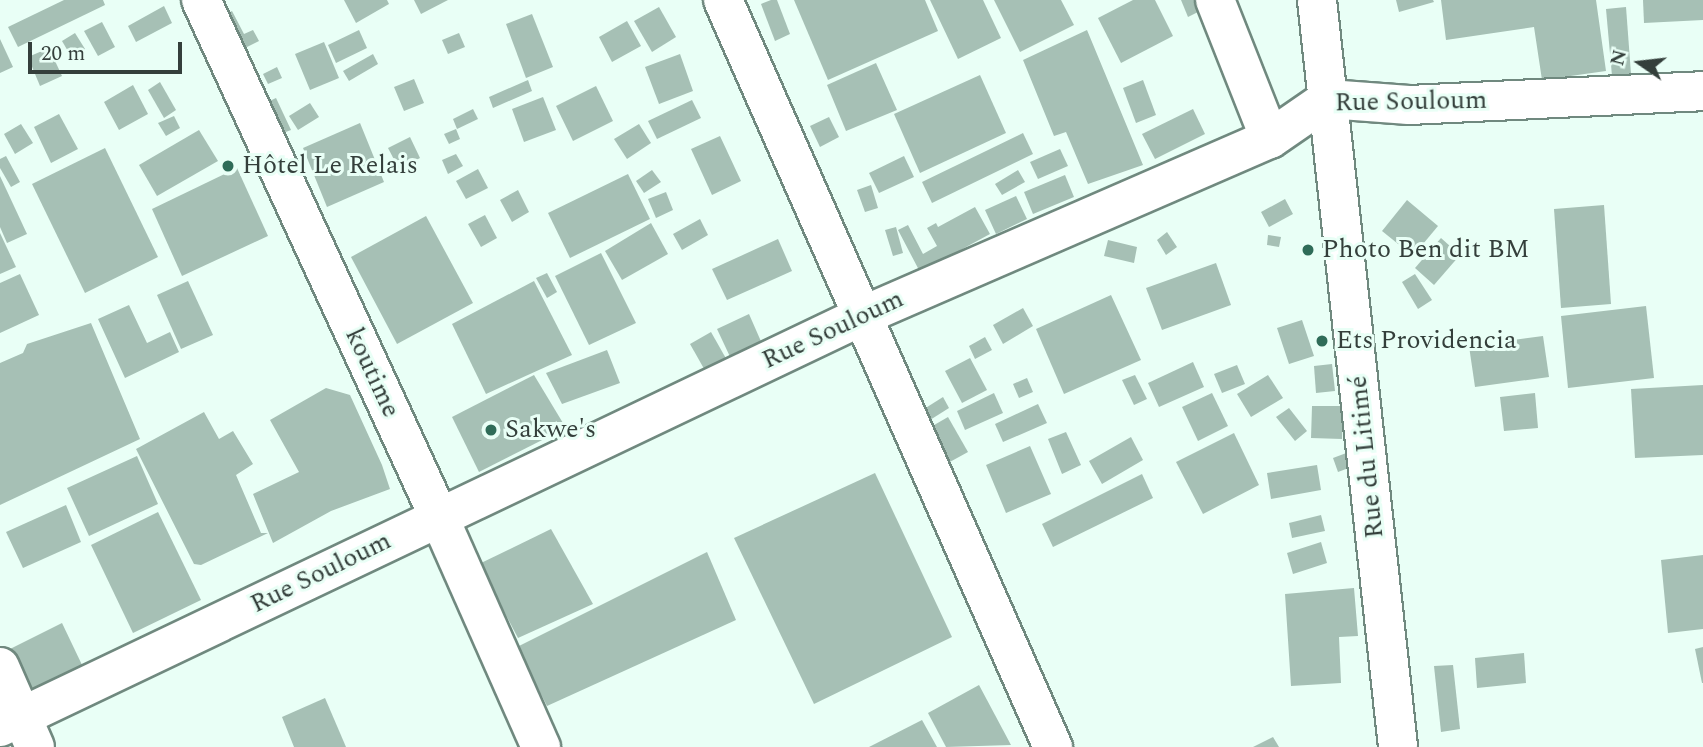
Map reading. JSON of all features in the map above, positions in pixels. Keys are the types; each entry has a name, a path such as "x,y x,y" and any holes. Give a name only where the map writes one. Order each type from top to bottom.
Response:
{"street":[{"name":"koutime","path":"201,0 439,517 541,747"},
{"path":"723,0 1053,747"},
{"path":"1214,0 1270,139"},
{"name":"Rue du Litimé","path":"1317,0 1398,747"},
{"name":"Rue Souloum","path":"19,730 439,517 862,316 1270,139 1328,99 1409,105 1703,91"},
{"path":"0,667 19,730"}],"building":[{"path":"64,0 103,0 105,5 18,47 8,27"},
{"path":"344,0 387,0 389,4 356,23"},
{"path":"414,0 448,0 421,14"},
{"path":"777,0 790,34 775,41 761,4"},
{"path":"794,0 925,0 938,31 828,80"},
{"path":"930,0 983,0 1001,38 958,59"},
{"path":"994,0 1061,0 1074,25 1020,52"},
{"path":"1133,0 1155,0 1173,36 1121,63 1098,18"},
{"path":"1181,0 1200,0 1204,9 1188,17"},
{"path":"1396,0 1433,0 1434,2 1399,12"},
{"path":"1441,0 1596,0 1606,71 1542,80 1534,27 1446,40"},
{"path":"1643,0 1703,0 1703,20 1644,23"},
{"path":"164,6 172,23 136,42 128,26"},
{"path":"659,7 676,37 652,52 634,21"},
{"path":"1626,7 1631,74 1612,76 1606,9"},
{"path":"232,11 244,34 253,30 259,41 235,53 218,18"},
{"path":"532,14 553,67 526,78 506,24"},
{"path":"627,21 641,46 612,62 599,37"},
{"path":"102,22 115,47 98,56 84,31"},
{"path":"359,30 367,48 336,63 328,45"},
{"path":"1087,30 1143,165 1088,184 1066,132 1054,136 1023,60"},
{"path":"75,33 85,49 72,58 62,41"},
{"path":"459,33 465,47 448,54 442,40"},
{"path":"0,39 13,67 0,73"},
{"path":"324,42 339,78 310,90 295,54"},
{"path":"49,48 62,76 40,86 28,57"},
{"path":"373,54 378,64 349,81 343,71"},
{"path":"680,54 693,91 659,104 645,67"},
{"path":"876,63 897,110 846,131 827,85"},
{"path":"277,67 282,78 268,84 263,74"},
{"path":"980,75 1006,133 920,173 894,114"},
{"path":"414,79 424,103 404,111 394,87"},
{"path":"528,80 532,91 493,108 489,97"},
{"path":"1143,80 1156,115 1136,123 1123,88"},
{"path":"160,82 176,110 164,118 148,90"},
{"path":"133,85 148,114 119,130 104,102"},
{"path":"596,86 613,121 573,141 556,106"},
{"path":"543,97 556,130 524,142 512,109"},
{"path":"276,98 291,130 275,136 261,105"},
{"path":"692,100 701,118 657,139 648,121"},
{"path":"310,103 319,117 298,130 289,116"},
{"path":"473,109 478,119 457,129 453,119"},
{"path":"1193,109 1205,134 1155,159 1142,134"},
{"path":"59,114 78,149 51,163 34,127"},
{"path":"174,116 180,128 166,136 158,123"},
{"path":"829,117 839,137 820,147 810,126"},
{"path":"360,123 384,182 327,207 303,148"},
{"path":"21,124 33,143 15,154 4,134"},
{"path":"639,124 651,143 627,159 614,139"},
{"path":"456,129 460,139 449,144 444,134"},
{"path":"199,130 218,161 157,196 139,165"},
{"path":"1023,133 1033,154 932,203 922,182"},
{"path":"720,136 741,181 712,195 691,149"},
{"path":"410,137 420,158 399,169 388,148"},
{"path":"105,148 158,257 85,293 32,184"},
{"path":"1060,149 1068,166 1038,179 1030,162"},
{"path":"456,154 463,166 448,174 442,160"},
{"path":"6,156 20,182 11,187 0,168 0,159"},
{"path":"904,156 914,177 879,193 869,173"},
{"path":"237,168 268,236 182,276 152,209"},
{"path":"478,169 488,188 466,199 456,181"},
{"path":"652,170 661,182 644,193 636,181"},
{"path":"1018,170 1025,182 1002,195 995,184"},
{"path":"628,174 650,219 570,258 548,213"},
{"path":"1065,175 1074,197 1033,214 1024,192"},
{"path":"0,176 27,234 7,243 0,227"},
{"path":"871,185 878,208 865,212 857,190"},
{"path":"518,190 529,212 512,222 500,200"},
{"path":"666,192 673,210 656,218 648,199"},
{"path":"1016,196 1027,219 996,234 985,210"},
{"path":"1285,199 1293,214 1269,227 1261,212"},
{"path":"1407,200 1438,226 1413,256 1382,231"},
{"path":"1604,205 1611,304 1561,308 1554,209"},
{"path":"975,207 990,234 920,272 898,230 908,225 923,254 937,246 927,228 936,223 938,227"},
{"path":"485,215 497,238 481,247 468,224"},
{"path":"426,216 473,303 397,344 351,257"},
{"path":"700,219 708,235 682,250 673,234"},
{"path":"651,223 668,254 622,280 605,251"},
{"path":"896,227 903,253 893,256 885,230"},
{"path":"1167,232 1177,247 1166,255 1157,240"},
{"path":"0,233 16,267 0,274"},
{"path":"1268,235 1281,237 1279,247 1267,245"},
{"path":"1441,238 1460,255 1434,285 1415,268"},
{"path":"778,239 792,271 727,300 712,269"},
{"path":"1108,240 1137,247 1134,263 1104,256"},
{"path":"601,253 636,323 589,345 555,276"},
{"path":"1216,263 1231,305 1162,330 1146,288"},
{"path":"547,273 557,292 547,298 536,278"},
{"path":"20,274 39,315 0,333 0,283"},
{"path":"1415,274 1432,300 1418,309 1402,282"},
{"path":"188,281 213,335 181,349 157,295"},
{"path":"534,281 572,355 486,394 452,324"},
{"path":"1111,295 1141,360 1064,394 1036,329"},
{"path":"129,305 147,343 170,332 179,352 125,378 98,319"},
{"path":"1646,306 1654,378 1568,388 1561,316"},
{"path":"1023,308 1033,326 1003,344 993,325"},
{"path":"749,314 763,346 732,361 717,329"},
{"path":"1302,320 1314,356 1289,364 1277,328"},
{"path":"91,323 140,439 0,505 0,363 23,353 27,344"},
{"path":"711,332 728,362 707,374 690,344"},
{"path":"1543,336 1549,377 1475,387 1469,346"},
{"path":"985,337 992,350 975,359 969,346"},
{"path":"607,350 620,383 562,404 546,373"},
{"path":"970,358 987,390 962,403 945,371"},
{"path":"1193,362 1204,387 1159,407 1148,383"},
{"path":"1332,364 1335,391 1316,393 1314,366"},
{"path":"1237,365 1245,384 1222,393 1214,374"},
{"path":"534,375 566,428 479,472 452,417"},
{"path":"1135,375 1147,399 1134,405 1122,380"},
{"path":"1268,375 1283,398 1251,417 1237,394"},
{"path":"1027,378 1033,392 1019,398 1013,384"},
{"path":"1703,385 1703,455 1635,458 1631,389"},
{"path":"326,388 350,395 390,489 331,511 273,543 253,494 299,472 270,420"},
{"path":"994,393 1003,413 965,430 957,411"},
{"path":"1212,393 1228,426 1198,441 1182,407"},
{"path":"1535,393 1538,428 1504,431 1500,397"},
{"path":"943,397 949,408 930,420 924,409"},
{"path":"1038,404 1047,423 1003,442 995,424"},
{"path":"1312,406 1343,406 1342,439 1311,438"},
{"path":"1289,408 1307,431 1295,441 1276,417"},
{"path":"204,412 219,439 233,431 253,464 236,475 261,533 268,533 201,565 194,564 136,449"},
{"path":"948,417 968,452 948,463 929,428"},
{"path":"1066,432 1081,465 1062,474 1048,439"},
{"path":"1234,433 1259,485 1203,514 1176,462"},
{"path":"1131,437 1143,460 1102,484 1089,461"},
{"path":"1030,446 1051,494 1006,513 986,465"},
{"path":"1349,452 1354,466 1338,472 1333,458"},
{"path":"137,456 158,504 89,536 67,488"},
{"path":"1317,465 1321,490 1271,499 1267,473"},
{"path":"875,473 952,637 814,704 734,538"},
{"path":"1142,474 1153,498 1053,547 1042,524"},
{"path":"66,505 81,542 23,568 6,532"},
{"path":"158,512 201,600 133,633 91,545"},
{"path":"1321,515 1325,531 1292,538 1289,523"},
{"path":"551,529 593,604 518,638 479,564"},
{"path":"1321,542 1327,563 1293,574 1287,553"},
{"path":"707,552 736,620 547,706 517,647"},
{"path":"1703,555 1703,629 1668,633 1661,560"},
{"path":"1354,588 1358,636 1339,637 1341,683 1291,686 1285,594"},
{"path":"62,623 83,667 27,695 6,651"},
{"path":"1703,647 1703,683 1702,683 1695,649"},
{"path":"1524,653 1526,683 1477,688 1475,658"},
{"path":"1453,665 1460,729 1441,732 1434,666"},
{"path":"979,685 1011,745 946,747 928,713"},
{"path":"325,698 346,747 294,747 282,717"},
{"path":"922,720 937,747 869,747"},
{"path":"1273,737 1279,747 1253,747"}],"place":[{"name":"Hôtel Le Relais","path":"228,166"},
{"name":"Photo Ben dit BM","path":"1308,250"},
{"name":"Ets Providencia","path":"1322,341"},
{"name":"Sakwe's","path":"491,430"}]}
